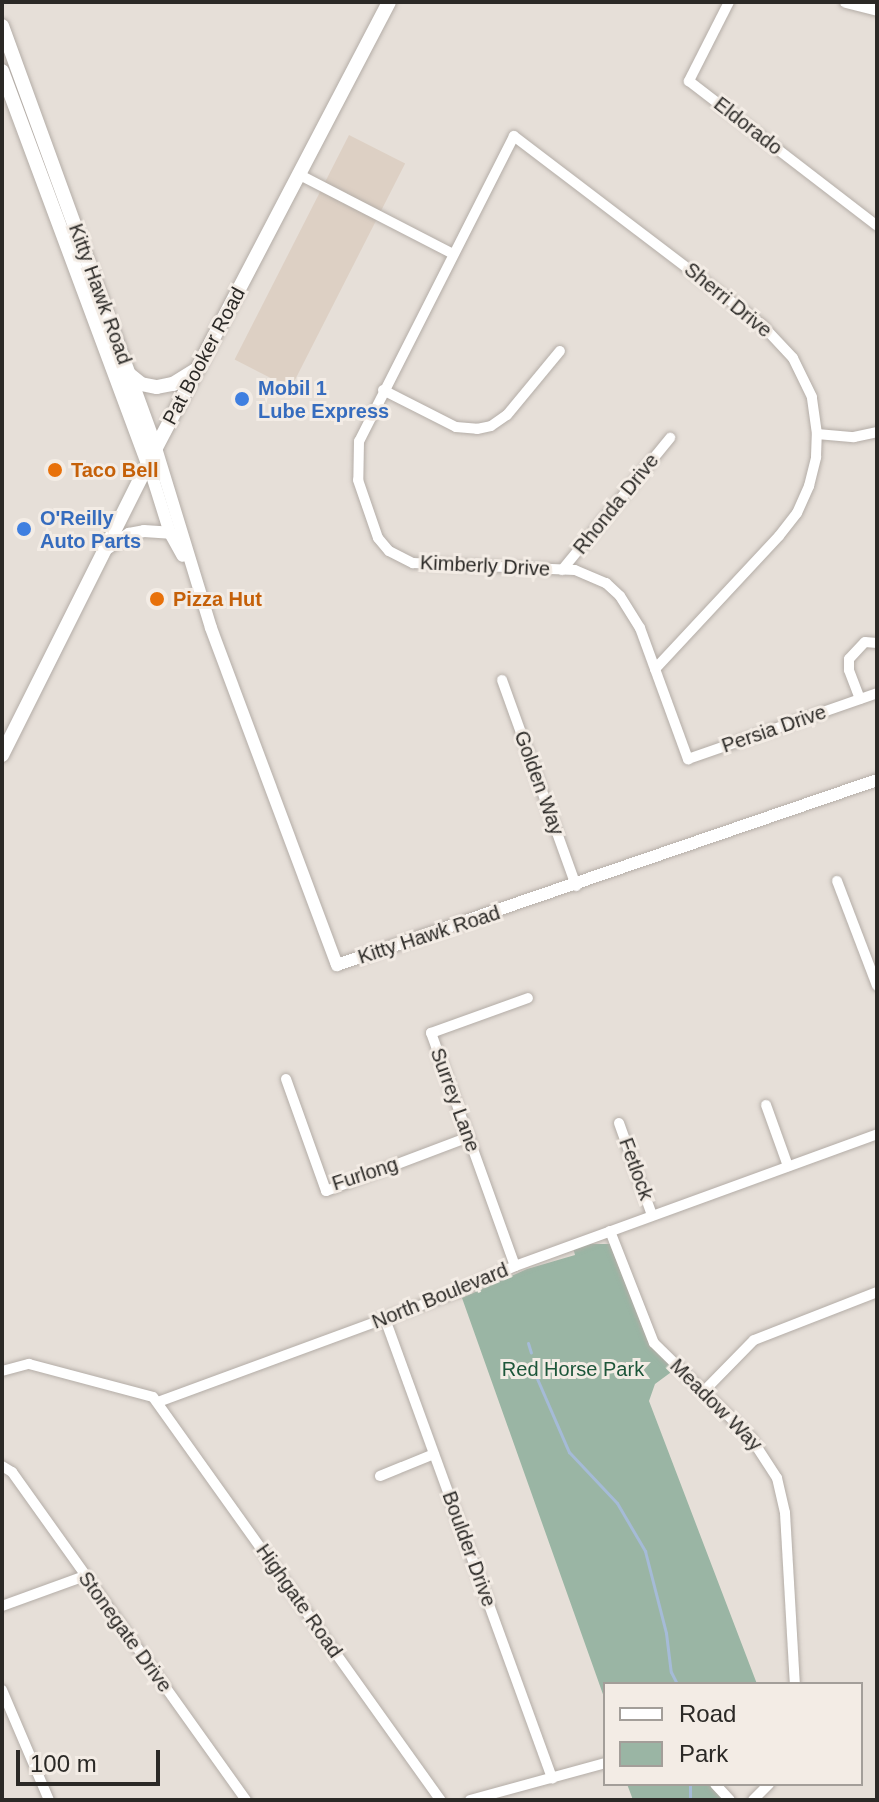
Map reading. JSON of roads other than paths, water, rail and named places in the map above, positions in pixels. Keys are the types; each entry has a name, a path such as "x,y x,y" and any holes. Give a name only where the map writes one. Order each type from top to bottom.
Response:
{"main road":[{"name":"Pat Booker Road","path":"2,755 148,463 389,2"},
{"name":"Kitty Hawk Road","path":"2,26 37,144 86,276 148,463"},
{"name":"Kitty Hawk Road","path":"2,71 37,144"},
{"name":"Kitty Hawk Road","path":"86,276 129,375 156,448"},
{"path":"129,375 141,384 157,387 173,384 198,369"}],"street":[{"name":"Eldorado","path":"729,2 689,81 877,226"},
{"path":"846,2 877,10"},
{"name":"Kimberly Drive","path":"514,136 362,433 357,470 378,538 389,551 413,563 584,572 620,596 636,620 688,759"},
{"name":"Sherri Drive","path":"514,136 762,325 784,346 808,384 817,434 809,486 789,525 655,669"},
{"path":"300,175 453,254"},
{"path":"383,390 456,427 477,429 507,415 560,351"},
{"path":"817,434 854,437 877,432"},
{"name":"Rhonda Drive","path":"562,570 670,438"},
{"name":"Kitty Hawk Road","path":"156,448 180,524 189,565 337,965 576,886 877,780"},
{"name":"Kitty Hawk Road","path":"148,463 170,533 189,565"},
{"path":"105,550 129,534 144,531 170,533"},
{"path":"860,699 849,670 849,659 865,642 877,643"},
{"name":"Golden Way","path":"502,680 576,886"},
{"name":"Persia Drive","path":"688,759 877,693"},
{"path":"837,881 877,986"},
{"name":"Surrey Lane","path":"515,1266 431,1033 528,998"},
{"name":"Furlong","path":"286,1079 326,1191 469,1137"},
{"path":"766,1105 788,1166"},
{"name":"Fetlock","path":"619,1123 652,1215"},
{"name":"North Boulevard","path":"158,1402 385,1319 515,1266 877,1134"},
{"name":"Meadow Way","path":"610,1231 654,1343 759,1447 781,1489 795,1682"},
{"path":"704,1391 754,1340 877,1293"},
{"name":"Boulder Drive","path":"385,1319 552,1779"},
{"path":"2,1371 29,1364 153,1397 158,1402"},
{"name":"Highgate Road","path":"158,1402 440,1800"},
{"path":"380,1476 434,1454"},
{"name":"Stonegate Drive","path":"2,1466 12,1472 246,1800"},
{"path":"2,1606 85,1576"},
{"path":"2,1690 49,1800"},
{"path":"470,1800 603,1764"}],"waterway":[{"path":"528,1343 531,1353"},
{"path":"532,1367 569,1452 617,1503 645,1551 666,1633 671,1672 676,1682"},
{"path":"690,1786 690,1800"}],"place":[{"name":"Mobil 1 Lube Express","path":"242,399"},
{"name":"Taco Bell","path":"55,470"},
{"name":"O'Reilly Auto Parts","path":"24,529"},
{"name":"Pizza Hut","path":"157,599"}],"park label":[{"name":"Red Horse Park","path":"573,1369"}]}
